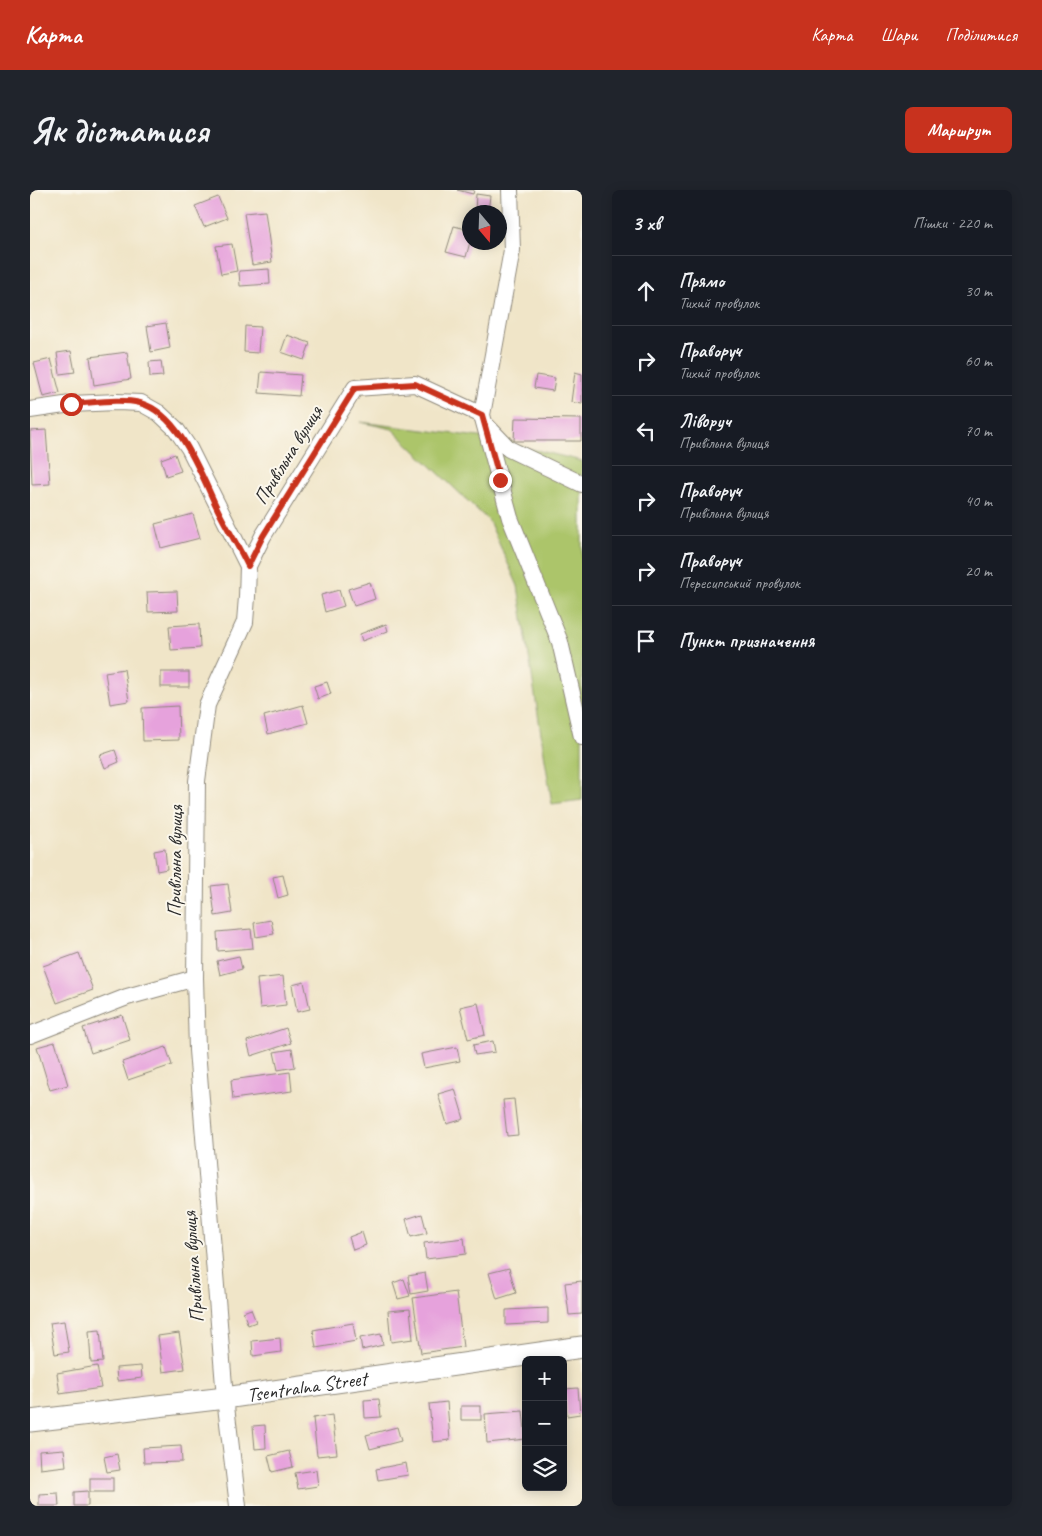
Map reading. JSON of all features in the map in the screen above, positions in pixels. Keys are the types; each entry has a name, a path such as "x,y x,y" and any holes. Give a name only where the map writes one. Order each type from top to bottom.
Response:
{"street":[{"path":"510,190 512,250 483,419 510,518 560,642 582,737"},
{"name":"Привільна вулиця","path":"238,1506 225,1398 197,1050 195,978 198,781 208,705 245,622 248,566 263,536 355,388 415,384 483,419"},
{"path":"30,410 71,404 118,402 141,404 160,413 176,429 189,448 248,566"},
{"path":"483,419 508,449 582,484"},
{"path":"30,1035 127,997 195,978"},
{"name":"Tsentralna Street","path":"30,1421 225,1398 582,1347"}],"green space":[{"path":"360,422 511,441 515,445 582,461 582,800 552,804 518,586 489,521 392,429"}],"building":[{"path":"457,190 474,190 473,194"},
{"path":"476,194 490,196 489,205 475,205"},
{"path":"218,197 227,218 204,227 195,206"},
{"path":"265,211 272,262 252,265 244,213"},
{"path":"454,226 462,228 462,250 468,250 466,257 446,252"},
{"path":"232,244 237,271 221,274 216,246"},
{"path":"269,269 270,284 240,286 239,271"},
{"path":"166,323 170,348 151,352 147,326"},
{"path":"245,326 260,327 258,353 244,352"},
{"path":"287,335 310,343 304,360 281,352"},
{"path":"71,351 75,372 60,374 57,353"},
{"path":"127,352 131,379 94,385 90,357"},
{"path":"51,359 60,393 43,397 34,363"},
{"path":"161,361 163,376 150,377 149,362"},
{"path":"261,372 301,375 299,396 259,393"},
{"path":"575,372 582,374 582,404 571,402"},
{"path":"536,375 555,378 553,391 534,388"},
{"path":"515,418 581,419 581,441 514,441"},
{"path":"46,430 50,484 32,485 30,431"},
{"path":"175,454 181,471 166,476 161,459"},
{"path":"193,514 200,538 161,548 155,524"},
{"path":"370,582 375,599 354,606 348,589"},
{"path":"339,590 344,606 325,612 321,595"},
{"path":"177,591 178,611 148,612 147,592"},
{"path":"199,624 200,648 171,650 169,626"},
{"path":"386,624 388,631 362,641 360,634"},
{"path":"124,669 129,701 110,704 105,672"},
{"path":"161,672 189,672 189,687 161,687"},
{"path":"327,682 331,694 318,699 314,686"},
{"path":"303,705 308,723 268,734 264,716"},
{"path":"178,706 179,740 143,741 142,708"},
{"path":"115,750 119,762 105,768 100,755"},
{"path":"165,849 167,869 157,871 154,851"},
{"path":"283,875 288,895 278,898 273,877"},
{"path":"228,884 232,913 215,916 211,886"},
{"path":"271,920 274,934 256,937 254,923"},
{"path":"251,929 253,948 218,951 217,932"},
{"path":"79,953 93,990 57,1003 43,966"},
{"path":"239,956 242,969 220,975 217,961"},
{"path":"283,976 286,1005 260,1008 257,979"},
{"path":"304,982 310,1009 297,1012 292,985"},
{"path":"478,1003 485,1035 468,1039 460,1007"},
{"path":"122,1015 130,1040 91,1053 83,1028"},
{"path":"286,1028 291,1043 251,1056 247,1041"},
{"path":"493,1041 495,1052 475,1055 473,1045"},
{"path":"55,1042 68,1085 50,1090 37,1047"},
{"path":"166,1047 172,1065 128,1080 122,1062"},
{"path":"457,1047 460,1061 424,1068 421,1054"},
{"path":"292,1049 295,1067 278,1070 274,1052"},
{"path":"290,1072 292,1091 233,1099 231,1080"},
{"path":"455,1089 464,1119 447,1124 438,1094"},
{"path":"514,1099 518,1135 507,1136 503,1100"},
{"path":"422,1214 427,1233 411,1237 406,1219"},
{"path":"362,1232 366,1245 353,1250 349,1237"},
{"path":"464,1238 466,1254 426,1259 424,1243"},
{"path":"509,1268 516,1293 497,1299 489,1273"},
{"path":"425,1273 428,1291 411,1294 408,1276"},
{"path":"404,1279 410,1296 398,1299 393,1283"},
{"path":"582,1281 582,1314 569,1315 565,1283"},
{"path":"456,1292 463,1347 421,1353 413,1298"},
{"path":"548,1308 548,1323 506,1325 506,1310"},
{"path":"251,1309 256,1322 248,1325 243,1312"},
{"path":"410,1309 413,1339 391,1342 388,1311"},
{"path":"64,1321 69,1352 55,1354 50,1323"},
{"path":"353,1323 356,1341 316,1348 313,1330"},
{"path":"100,1330 103,1362 91,1363 89,1331"},
{"path":"179,1333 185,1369 163,1372 158,1336"},
{"path":"381,1334 383,1345 362,1350 360,1338"},
{"path":"280,1338 281,1352 253,1356 252,1341"},
{"path":"97,1366 101,1388 60,1394 57,1373"},
{"path":"141,1366 142,1378 117,1381 116,1368"},
{"path":"578,1388 580,1414 567,1416 567,1389"},
{"path":"379,1399 381,1417 365,1418 364,1400"},
{"path":"447,1402 450,1440 433,1442 429,1404"},
{"path":"461,1406 481,1406 481,1420 461,1420"},
{"path":"522,1411 522,1439 487,1443 485,1414"},
{"path":"332,1415 337,1454 317,1456 313,1418"},
{"path":"265,1425 266,1448 255,1449 253,1426"},
{"path":"397,1427 401,1441 370,1449 366,1435"},
{"path":"181,1446 182,1462 144,1463 143,1448"},
{"path":"64,1449 66,1466 40,1469 39,1451"},
{"path":"289,1451 293,1467 272,1472 268,1456"},
{"path":"117,1454 120,1470 107,1472 104,1457"},
{"path":"406,1463 408,1475 378,1480 376,1469"},
{"path":"316,1470 318,1486 298,1489 295,1473"},
{"path":"90,1478 113,1478 113,1492 90,1492"},
{"path":"88,1491 88,1506 74,1506 74,1492"},
{"path":"58,1493 59,1506 39,1506 39,1494"}],"route":[{"path":"71,404 118,402 141,404 160,413 176,429 189,448 219,512 248,566 263,536 355,388 415,384 482,415 500,480"}]}
